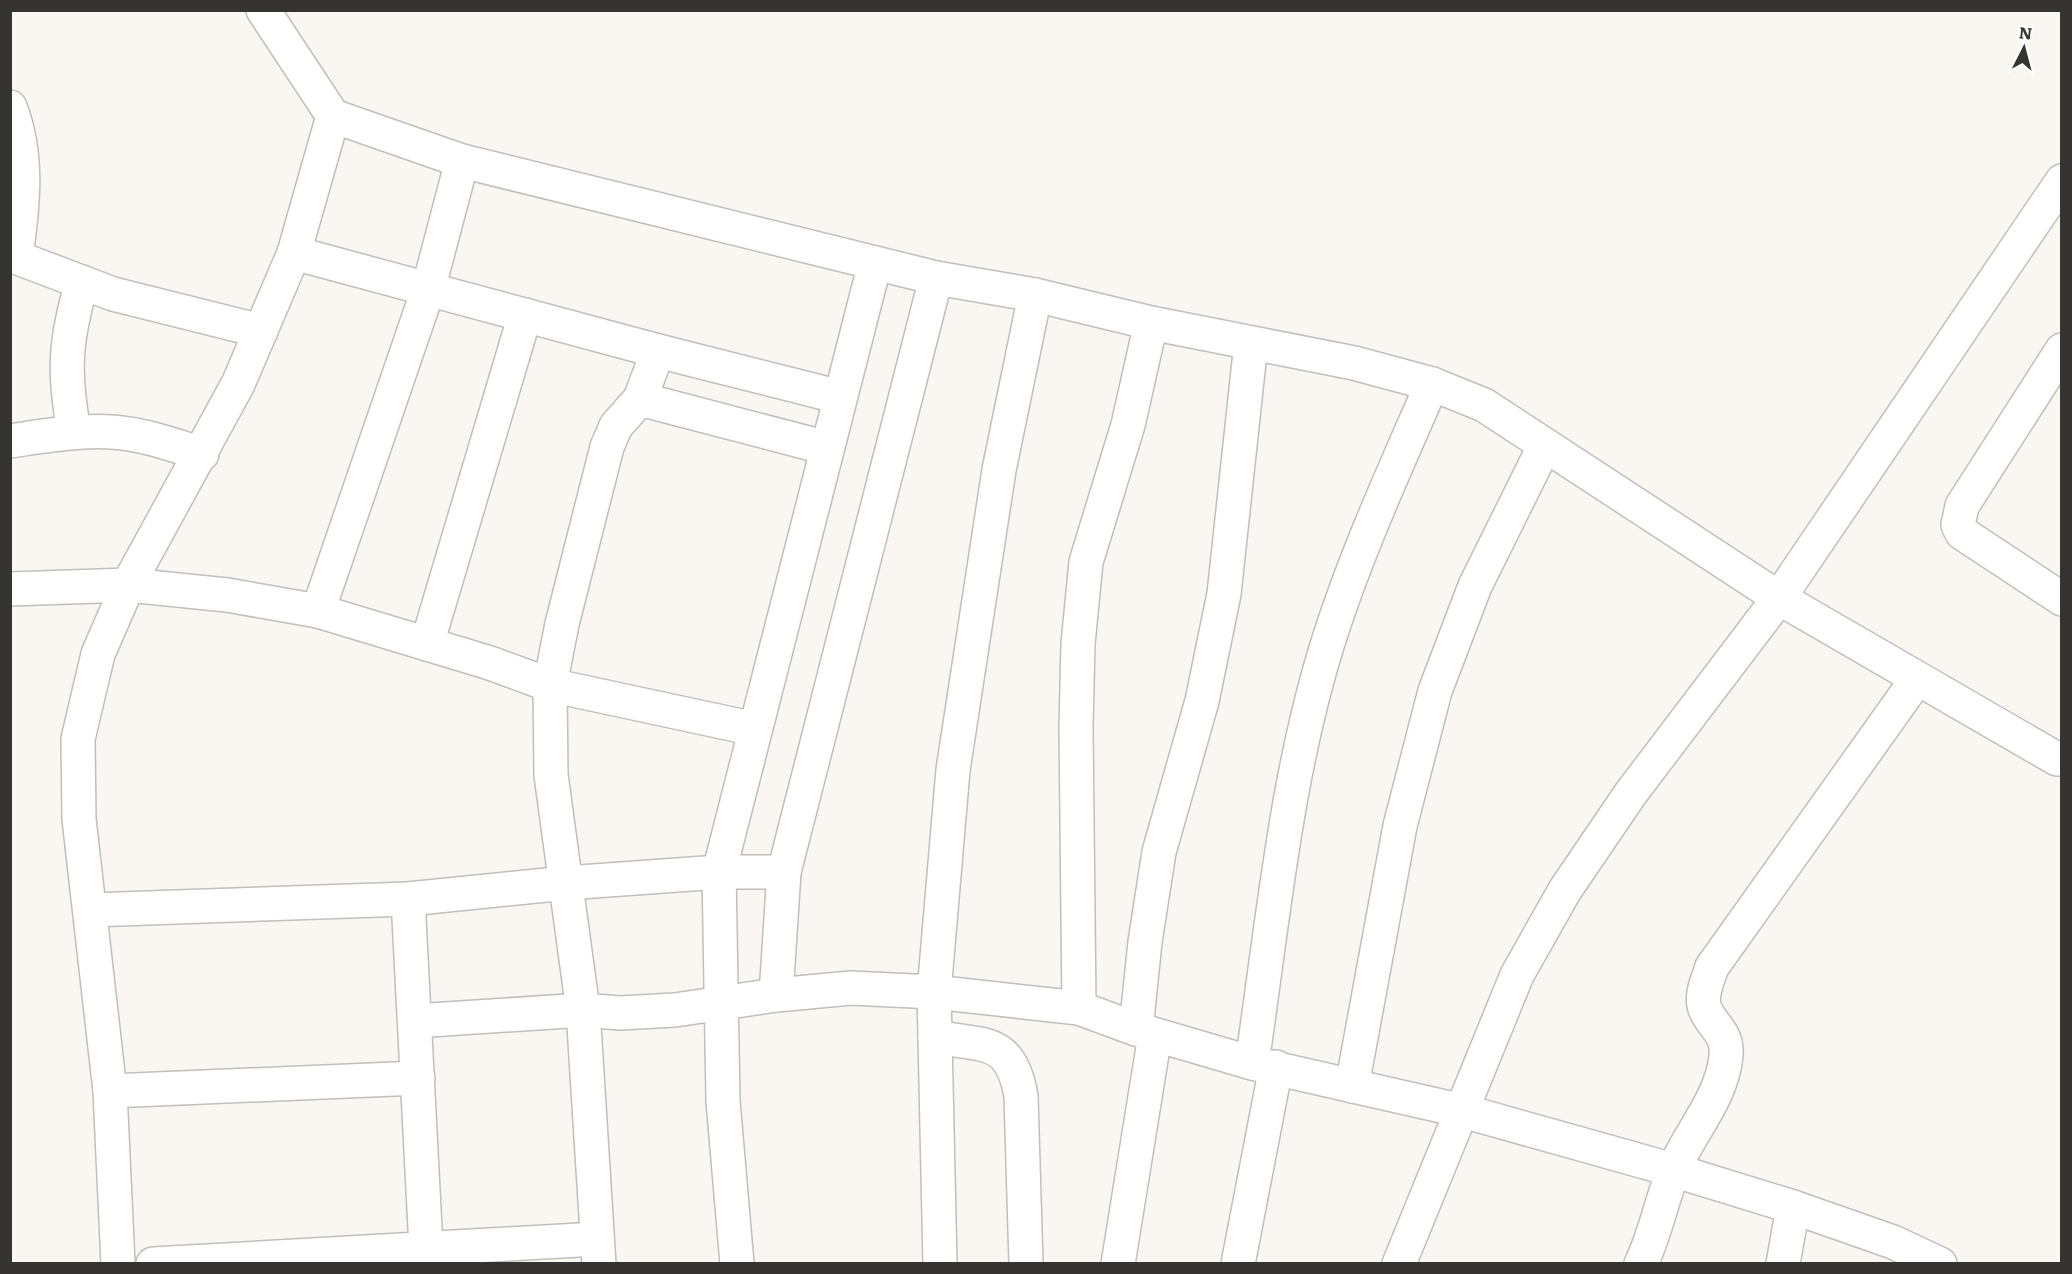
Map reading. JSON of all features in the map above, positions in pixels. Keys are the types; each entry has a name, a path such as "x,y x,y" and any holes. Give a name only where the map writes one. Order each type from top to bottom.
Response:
{"street":[{"path":"263,10 333,116 462,161 936,278 1035,296 1151,323 1354,363 1432,384 1484,405 1779,598 2057,759"},
{"path":"10,108 17,124 23,173 13,256 156,307 261,331"},
{"path":"118,1263 110,1091 79,819 78,740 98,654 128,585 202,454 238,384 294,253 333,116"},
{"path":"318,611 428,290 462,161"},
{"path":"1399,1263 1463,1112 1517,975 1565,890 1631,793 1779,598 2061,182"},
{"path":"294,253 658,351 840,397"},
{"path":"737,1263 723,1101 719,872 875,262"},
{"path":"776,995 784,872 936,278"},
{"path":"74,431 67,392 66,358 69,327 82,282"},
{"path":"940,1263 934,992 953,770 999,470 1035,296"},
{"path":"427,644 525,315"},
{"path":"1079,1008 1076,727 1078,644 1086,562 1128,425 1151,323"},
{"path":"1118,1263 1146,1032 1145,942 1159,852 1202,701 1224,594 1251,343"},
{"path":"153,1263 426,1248 598,1251 583,1010 551,775 550,685 562,624 607,447 616,426 640,399 658,351"},
{"path":"2056,370 1962,506 1958,525 1962,533 2061,599"},
{"path":"1238,1263 1264,1065 1299,757 1329,637 1358,555 1432,384"},
{"path":"640,399 826,448"},
{"path":"10,441 74,431 114,432 155,439 202,454"},
{"path":"1352,1086 1400,826 1435,691 1475,586 1545,445"},
{"path":"10,589 128,585 227,595 318,611 550,685 755,729"},
{"path":"1641,1263 1673,1170 1698,1126 1721,1076 1726,1055 1725,1040 1718,1026 1705,1011 1704,998 1712,967 1917,679"},
{"path":"90,910 408,899 566,883 719,872 784,872"},
{"path":"408,899 426,1248"},
{"path":"415,1021 583,1010 631,1012 675,1010 776,995 851,988 934,992 1079,1008 1146,1032 1264,1065 1463,1112 1673,1170 1793,1207 1893,1242 1940,1263"},
{"path":"935,1037 993,1048 1009,1058 1017,1071 1021,1096 1026,1263"},
{"path":"110,1091 418,1078"},
{"path":"1784,1263 1793,1207"}]}
